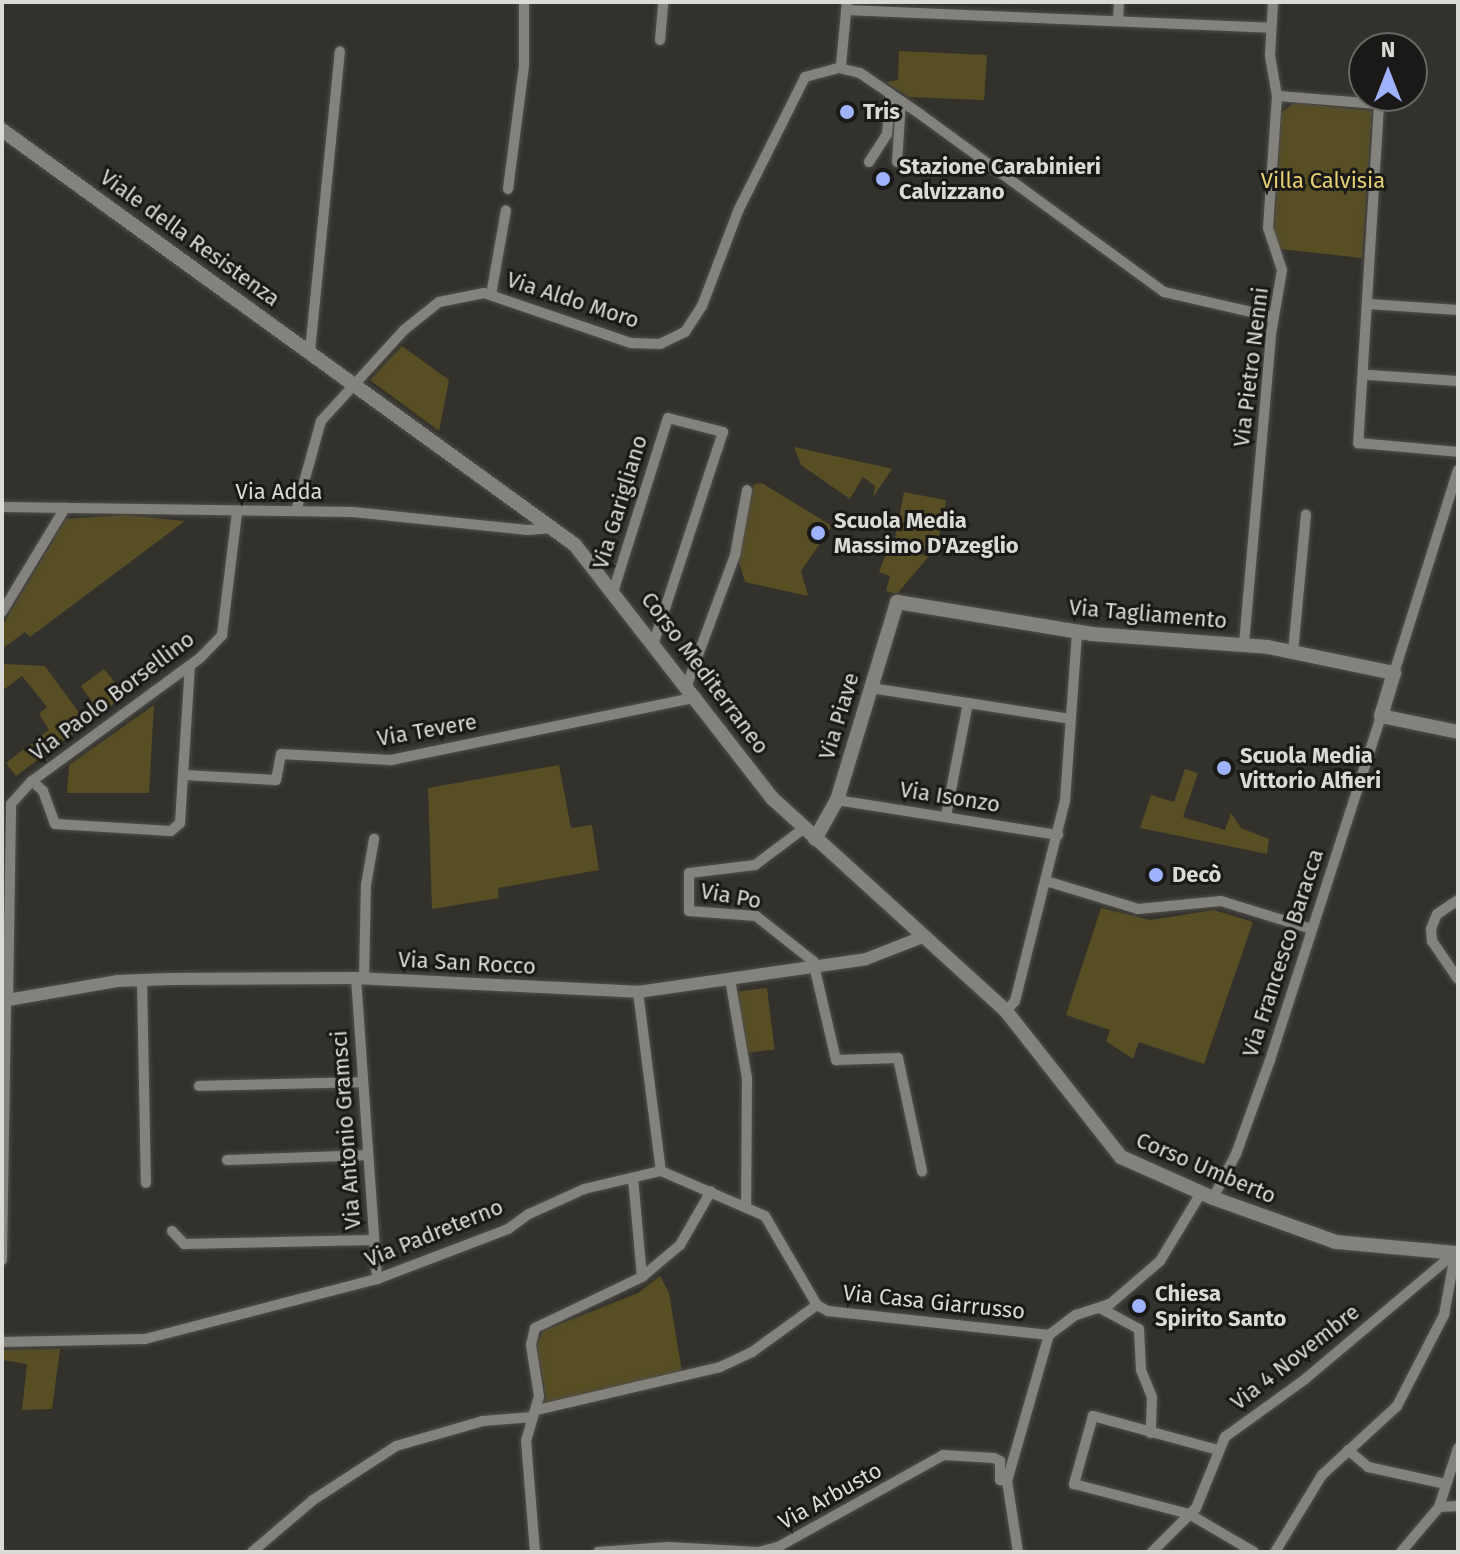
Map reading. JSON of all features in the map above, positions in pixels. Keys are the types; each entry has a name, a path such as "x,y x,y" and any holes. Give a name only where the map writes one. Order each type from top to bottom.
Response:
{"main road":[{"name":"Viale della Resistenza","path":"2,130 353,381"},
{"name":"Corso Mediterraneo","path":"353,381 554,528 614,589 772,798 1006,1011"},
{"name":"Via Tagliamento","path":"897,602 1077,632 1244,644 1394,673"},
{"name":"Via Piave","path":"815,839 837,800 897,602"},
{"path":"1394,673 1381,716 1458,732"},
{"name":"Corso Umberto","path":"1006,1011 1049,1061 1106,1144 1146,1170 1207,1196 1336,1242 1457,1253"}],"street":[{"path":"508,189 524,66 524,2"},
{"path":"660,40 663,2"},
{"path":"944,15 945,2"},
{"path":"1118,20 1119,2"},
{"name":"Via Pietro Nenni","path":"1244,644 1273,317 1281,301 1282,270 1268,228 1277,96 1271,79 1273,2"},
{"path":"1271,28 944,15 846,6 841,67 860,73 896,98 1164,292 1273,317"},
{"path":"310,351 340,51"},
{"name":"Via Aldo Moro","path":"296,511 314,435 353,381 430,307 454,296 491,295 631,343 660,344 685,332 702,306 738,211 805,77 841,67"},
{"path":"1277,96 1379,104 1365,373 1358,443 1458,452"},
{"path":"896,98 897,162"},
{"path":"869,162 887,134 896,98"},
{"path":"491,295 506,210"},
{"path":"1368,304 1458,310"},
{"path":"1365,373 1458,381"},
{"name":"Via Garigliano","path":"614,589 668,418 723,432 654,642"},
{"path":"1394,673 1458,470"},
{"path":"692,691 735,555 747,490"},
{"name":"Via Adda","path":"2,507 411,514 501,527 554,528"},
{"path":"2,612 65,508"},
{"name":"Via Paolo Borsellino","path":"2,1260 8,820 11,804 32,781 190,666 222,635 237,513"},
{"path":"1293,652 1306,515"},
{"path":"1006,1011 1015,1001 1058,835 1077,632"},
{"path":"32,781 43,791 55,824 159,833 180,823 190,666"},
{"path":"871,688 1070,719"},
{"name":"Via Tevere","path":"184,775 276,780 281,754 391,760 692,691"},
{"path":"946,816 968,703"},
{"name":"Via Francesco Baracca","path":"1049,1335 1076,1315 1110,1304 1160,1261 1236,1154 1381,716"},
{"name":"Via Isonzo","path":"837,800 1058,835"},
{"name":"Via Po","path":"803,829 755,865 689,873 689,911 756,916 818,967"},
{"name":"Via Antonio Gramsci","path":"374,839 366,885 360,978 362,1082 377,1279"},
{"path":"1046,881 1138,909 1221,901 1312,929"},
{"path":"1458,900 1437,914 1431,929 1432,941 1458,979"},
{"name":"Via San Rocco","path":"5,1000 142,980 360,978 638,992 866,959 925,936"},
{"path":"818,967 836,1060 898,1058 922,1171"},
{"path":"730,979 747,1078 746,1207"},
{"path":"142,980 146,1183"},
{"path":"252,1552 313,1500 396,1446 483,1421 535,1413 720,1367 752,1352 817,1305 779,1233 765,1216 661,1171 638,992"},
{"path":"199,1086 362,1082"},
{"path":"227,1160 367,1155"},
{"name":"Via Padreterno","path":"2,1342 145,1339 377,1279 508,1229 529,1214 584,1189 661,1171"},
{"path":"633,1178 642,1277"},
{"path":"535,1552 526,1441 535,1413 531,1345 535,1328 642,1277 680,1245 711,1191"},
{"path":"172,1231 184,1244 373,1240"},
{"path":"1275,1552 1322,1475 1397,1406 1444,1315 1457,1253"},
{"name":"Via 4 Novembre","path":"1152,1552 1196,1508 1225,1437 1304,1380 1457,1253"},
{"name":"Via Casa Giarrusso","path":"817,1305 908,1322 1049,1335"},
{"path":"1098,1308 1139,1329 1141,1370 1152,1397 1151,1433"},
{"path":"1018,1552 1007,1481 1049,1335"},
{"path":"1218,1450 1093,1416 1074,1484 1189,1514 1254,1552"},
{"path":"1401,1552 1439,1507 1458,1448"},
{"path":"1348,1450 1368,1467 1446,1484"},
{"name":"Via Arbusto","path":"598,1552 758,1552 778,1547 943,1455 994,1458 1000,1461 1000,1480 1007,1481"},
{"path":"1439,1507 1458,1506"}],"green space":[{"path":"899,51 987,55 984,100 909,97 886,82 898,80"},
{"name":"Villa Calvisia","path":"1294,103 1348,109 1348,112 1372,112 1362,258 1280,249 1274,237 1281,113"},
{"path":"402,346 449,380 439,431 370,380"},
{"path":"794,447 892,469 873,497 875,486 863,477 850,499 801,465"},
{"path":"762,483 832,526 801,571 808,596 745,582 738,558 754,484"},
{"path":"904,492 946,500 936,552 894,544"},
{"path":"125,515 185,521 30,637 25,632 2,649 2,626 66,519"},
{"path":"889,546 929,556 897,594 886,591 890,576 879,572"},
{"path":"159,659 163,668 105,710 96,708 81,686 104,669 118,686"},
{"path":"3,664 45,666 80,714 80,728 16,776 6,763 49,730 39,714 47,707 22,676 2,691"},
{"path":"154,705 149,793 67,793 69,765"},
{"path":"559,765 571,828 592,825 599,870 498,888 499,898 432,909 428,788"},
{"path":"1185,769 1198,773 1183,817 1225,830 1231,813 1241,828 1269,839 1267,854 1140,828 1151,795 1174,802"},
{"path":"1101,908 1150,920 1214,910 1253,922 1204,1064 1139,1042 1133,1059 1106,1041 1110,1030 1066,1015"},
{"path":"767,988 775,1050 746,1053 738,992"},
{"path":"660,1276 669,1293 683,1378 547,1404 537,1345 543,1331 638,1293"},
{"path":"60,1349 52,1409 22,1410 27,1364 2,1360 2,1350"}],"place":[{"name":"Tris","path":"847,112"},
{"name":"Stazione Carabinieri Calvizzano","path":"883,179"},
{"name":"Scuola Media Massimo D'Azeglio","path":"818,533"},
{"name":"Scuola Media Vittorio Alfieri","path":"1224,768"},
{"name":"Decò","path":"1156,875"},
{"name":"Chiesa Spirito Santo","path":"1139,1306"}]}
